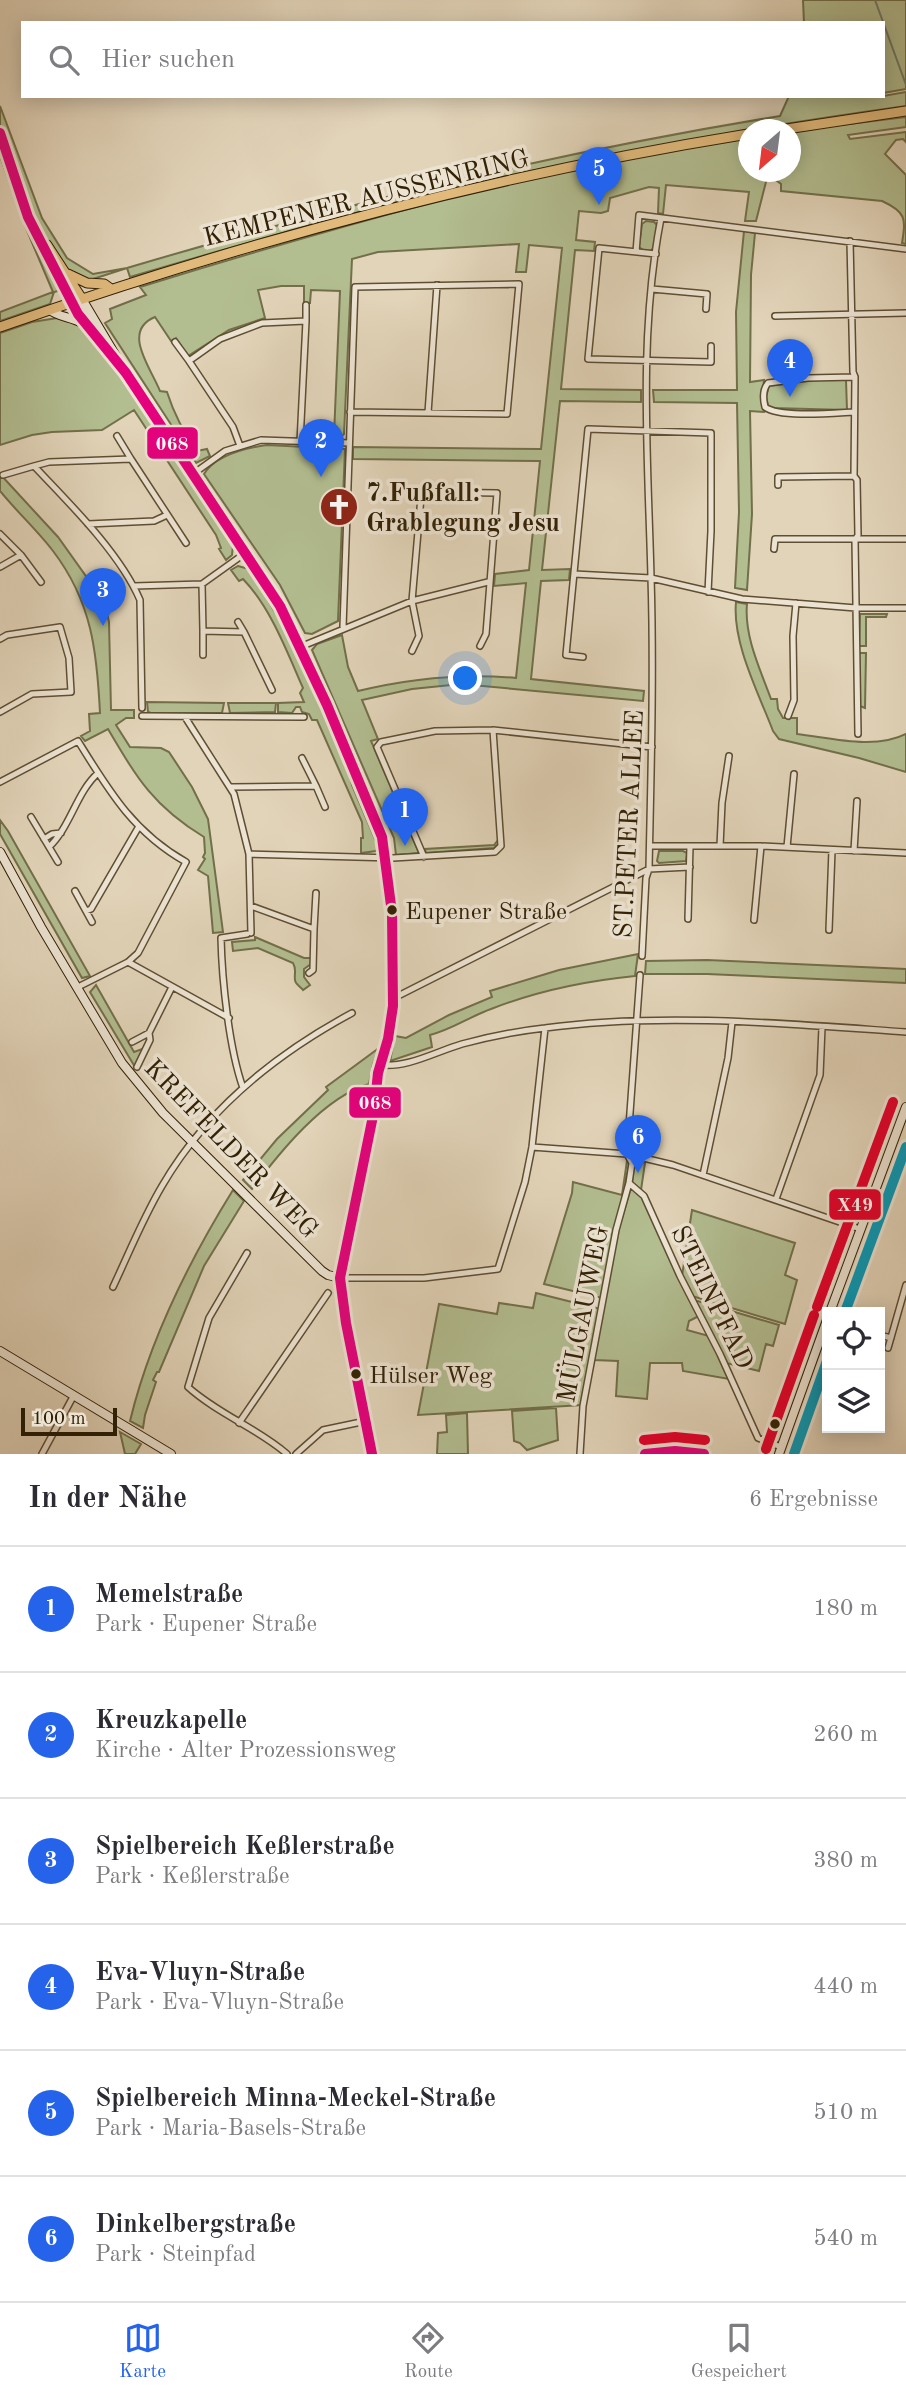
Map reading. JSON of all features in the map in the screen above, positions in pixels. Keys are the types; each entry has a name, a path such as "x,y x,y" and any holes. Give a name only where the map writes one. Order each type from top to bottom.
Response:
{"main road":[{"path":"801,127 906,111"},
{"path":"0,133 28,217 72,303 86,325 127,373"},
{"name":"KEMPENER AUSSENRING","path":"0,327 111,289 316,228 472,189 738,136"},
{"path":"23,198 47,244 127,373 280,606 327,705 382,837 392,914 394,995 388,1039 374,1093 374,1111 340,1278 346,1323 372,1454"},
{"path":"66,273 87,283 104,284 111,289"},
{"path":"50,310 55,314 75,318 86,325"},
{"name":"KREFELDER WEG","path":"0,852 41,928 122,1063 163,1114 190,1142 323,1271 340,1278"},
{"path":"832,1307 906,1107"},
{"path":"780,1451 822,1334"},
{"path":"0,1351 171,1454"},
{"path":"645,1454 675,1451 704,1454"}],"street":[{"path":"636,252 639,215 906,249"},
{"name":"ST.PETER ALLEE","path":"642,956 650,846 653,693 646,359 662,218"},
{"path":"850,241 855,377 854,476 858,480 858,535 855,540 858,734"},
{"path":"656,254 599,248 588,359 711,362 711,346"},
{"path":"343,627 350,412 355,287 519,284 507,414 350,412"},
{"path":"428,413 437,285"},
{"path":"652,289 707,294 706,309"},
{"path":"300,442 306,304"},
{"path":"775,316 906,313"},
{"path":"189,361 220,339 262,323 306,321"},
{"path":"175,342 233,427 240,446"},
{"path":"853,412 802,414 771,411 765,407 764,387 768,383 808,378 855,377"},
{"path":"583,657 566,655 588,429 711,433 708,592"},
{"path":"117,436 186,543"},
{"path":"193,474 225,451 261,440 349,443"},
{"path":"3,475 49,462 131,459"},
{"path":"34,466 88,524 134,586 140,600 142,708"},
{"path":"778,485 778,477 854,476"},
{"path":"412,651 419,636 412,601 421,498 428,492 496,493 486,634 480,646"},
{"path":"88,524 155,521 167,515"},
{"path":"0,534 21,555 41,582"},
{"path":"774,548 775,539 906,539"},
{"path":"134,586 202,584 244,554"},
{"path":"0,567 21,555"},
{"path":"574,575 651,578 742,598 856,608 906,608"},
{"path":"300,646 412,601 488,582"},
{"path":"202,584 203,655"},
{"path":"788,716 794,701 793,636 796,603"},
{"path":"238,622 272,690"},
{"path":"0,639 7,635 60,627 69,658 71,692 32,694 0,712"},
{"path":"203,631 244,632"},
{"path":"142,716 304,717"},
{"path":"185,717 231,787 249,854 249,934 221,938 229,1018 237,1072 243,1088"},
{"path":"249,854 424,857 495,852 501,846 493,730"},
{"path":"424,857 377,747 381,742 435,731 493,730 652,747"},
{"path":"0,782 78,741 138,828 186,862 138,953 128,962 78,987"},
{"path":"720,846 722,803 729,755"},
{"path":"302,758 325,807"},
{"path":"49,847 61,834 90,780 98,773"},
{"path":"787,847 794,774"},
{"path":"231,787 316,786"},
{"path":"854,851 857,801"},
{"path":"31,817 58,862"},
{"path":"86,911 91,909 138,828"},
{"path":"44,839 52,834 61,834"},
{"path":"650,846 761,846 906,853"},
{"path":"688,919 690,846"},
{"path":"754,920 761,846"},
{"path":"829,930 832,850"},
{"path":"394,995 400,995 490,951 649,869 690,867"},
{"path":"75,891 92,922"},
{"path":"309,973 313,970 314,962 316,893"},
{"path":"82,905 97,899"},
{"path":"251,906 314,929"},
{"path":"128,962 229,1018"},
{"name":"ST.PETER ALLEE","path":"627,1154 640,975"},
{"path":"137,1067 150,1040 149,1033 172,987"},
{"path":"113,1287 153,1203 190,1142 243,1088 285,1053 352,1013"},
{"path":"380,1065 399,1065 462,1044 545,1028 635,1021 732,1022 906,1032"},
{"path":"703,1175 728,1058 732,1022"},
{"path":"776,1199 820,1075 822,1027"},
{"path":"340,1278 425,1278 498,1269 525,1182 532,1147 545,1028"},
{"path":"132,1042 149,1033"},
{"path":"532,1147 627,1154 703,1175 860,1229"},
{"path":"627,1154 632,1163 629,1183"},
{"name":"STEINPFAD","path":"629,1183 644,1196 758,1438 780,1451"},
{"name":"MÜLGAUWEG","path":"580,1454 583,1406 616,1230 629,1183"},
{"path":"247,1253 209,1318 188,1387 287,1454"},
{"path":"888,1348 906,1284"},
{"path":"239,1423 328,1293"},
{"path":"885,1336 891,1338"},
{"path":"42,1454 74,1395"},
{"path":"296,1454 323,1430 366,1421"}],"green space":[{"path":"803,0 906,0 906,89 885,93 885,21 804,21"},
{"path":"906,92 906,106 804,121 762,119 780,116 788,98 885,98 885,96"},
{"path":"0,106 42,218 67,258 93,274 127,268 87,281 75,275 55,254 35,220 10,160 0,128"},
{"path":"906,117 906,127 848,135 850,139 906,132 906,142 903,139 896,140 885,154 906,175 906,244 902,243 904,222 900,213 882,201 781,191 778,182 801,182 801,130"},
{"path":"738,123 738,132 550,167 359,212 130,277 127,268 370,201 533,163"},
{"path":"738,140 738,182 766,182 756,221 745,221 749,192 666,185 663,214 658,213 659,188 649,187 610,198 608,211 579,211 576,240 595,242 594,251 575,250 561,389 641,390 641,402 560,401 542,570 570,569 569,580 541,581 531,679 644,691 643,701 461,684 412,689 362,700 378,739 371,741 419,853 396,855 394,838 312,650 317,644 342,635 348,667 358,691 437,678 516,678 526,583 494,586 495,574 529,570 540,461 353,459 353,447 541,449 562,248 529,245 526,272 516,272 519,244 378,252 352,259 344,434 341,437 334,436 340,291 311,290 310,303 304,303 304,286 258,290 265,318 229,330 188,356 176,338 171,341 155,317 145,323 140,331 141,351 160,391 167,392 176,416 192,444 197,451 207,449 210,456 196,463 105,323 112,319 110,309 146,295 140,287 328,231 517,182"},
{"path":"0,147 28,225 61,290 54,292 50,304 0,321 0,312 53,292 25,226 0,156"},
{"path":"646,221 657,225 654,248 650,251 639,247 642,224"},
{"path":"744,231 755,233 751,275 750,382 764,380 764,412 750,411 752,514 747,590 735,588 739,512 737,403 654,402 653,390 737,390 736,312"},
{"path":"57,318 81,325 134,391 233,545 232,555 226,560 219,549 221,548 216,535 134,410 102,430 52,432 0,445 0,333 32,322"},
{"path":"808,380 846,380 847,410 773,408 768,405 766,397 769,386"},
{"path":"267,445 345,449 338,621 312,634 305,633 280,585 204,474 224,457 241,450"},
{"path":"0,474 58,537 105,603 109,622 111,710 134,710 134,718 126,718 116,725 130,747 161,748 169,752 192,787 208,819 223,932 213,933 208,876 198,870 205,859 204,837 172,814 148,790 108,729 85,741 81,736 90,731 89,714 100,713 97,669 90,628 66,570 53,551 0,491"},
{"path":"238,566 249,569 287,632 348,767 352,785 378,846 376,851 361,853 362,822 317,720 312,720 300,707 296,707 292,713 278,712 278,703 304,702 300,693 303,688 278,631 262,603 243,579 239,581 231,570"},
{"path":"736,602 747,604 750,640 771,699 777,699 783,718 797,718 797,734 867,742 894,739 906,734 906,772 779,739 773,731 742,651"},
{"path":"860,614 887,614 886,617 866,617 866,646 859,646"},
{"path":"859,653 866,653 865,708 860,706"},
{"path":"147,702 224,703 222,713 151,713 148,712"},
{"path":"228,703 276,703 275,712 230,713"},
{"path":"0,820 90,976 82,978 0,834"},
{"path":"498,840 494,848 426,853 425,849 494,845"},
{"path":"659,851 683,851 687,853 686,861 659,863"},
{"path":"255,937 304,958 312,958 311,964 304,969 304,977 310,985 303,990 296,983 293,963 258,948 233,951 232,942 255,940"},
{"path":"638,954 635,976 562,988 508,1003 430,1035 432,1047 390,1061 395,1036 406,1038 449,1015 492,997 490,991 559,970"},
{"path":"707,960 906,969 906,983 707,974 645,974 646,961"},
{"path":"96,985 134,1052 145,1048 135,1067 90,992"},
{"path":"379,1048 369,1084 352,1091 320,1113 289,1143 252,1189 243,1180 277,1139 328,1090 326,1087"},
{"path":"627,1161 630,1161 602,1298 544,1284 573,1182 622,1195"},
{"path":"634,1162 645,1163 641,1190 632,1184"},
{"path":"631,1188 643,1196 699,1316 689,1321 687,1330 709,1336 729,1379 683,1371 682,1363 650,1363 647,1399 616,1396 618,1361 594,1360 618,1231"},
{"path":"233,1190 244,1201 204,1266 159,1372 153,1380 156,1382 143,1428 130,1421 148,1360 186,1272"},
{"path":"692,1210 795,1243 785,1275 797,1280 785,1324 694,1298 682,1276"},
{"path":"536,1293 600,1309 582,1405 418,1415 439,1304 497,1314 499,1303 533,1308"},
{"path":"694,1300 779,1325 773,1346 766,1344 759,1371 726,1363"},
{"path":"556,1408 558,1440 527,1450 514,1441 512,1411"},
{"path":"467,1413 468,1454 437,1454 438,1433 447,1432 446,1415"},
{"path":"120,1432 141,1444 135,1454 125,1454"}],"waterway":[{"path":"875,0 883,21"},
{"path":"885,27 906,85"}],"transit line":[{"name":"068","path":"0,133 28,217 78,314 126,373 280,606 327,705 382,837 392,913 393,1006 340,1278 346,1323 372,1454"},
{"name":"X49","path":"817,1307 893,1102"},
{"path":"847,1307 906,1147"},
{"name":"X49","path":"766,1449 814,1315"},
{"path":"794,1454 824,1370"},
{"name":"X49","path":"644,1440 675,1437 705,1440"},
{"name":"068","path":"645,1454 675,1451 704,1454"}],"place":[{"name":"Spielbereich Minna-Meckel-Straße","path":"599,205"},
{"name":"Eva-Vluyn-Straße","path":"790,397"},
{"name":"Kreuzkapelle","path":"321,477"},
{"name":"7.Fußfall: Grablegung Jesu","path":"339,507"},
{"name":"Spielbereich Keßlerstraße","path":"103,626"},
{"name":"Memelstraße","path":"405,846"},
{"name":"Eupener Straße","path":"392,910"},
{"name":"Dinkelbergstraße","path":"638,1173"},
{"name":"Hülser Weg","path":"356,1374"}]}
